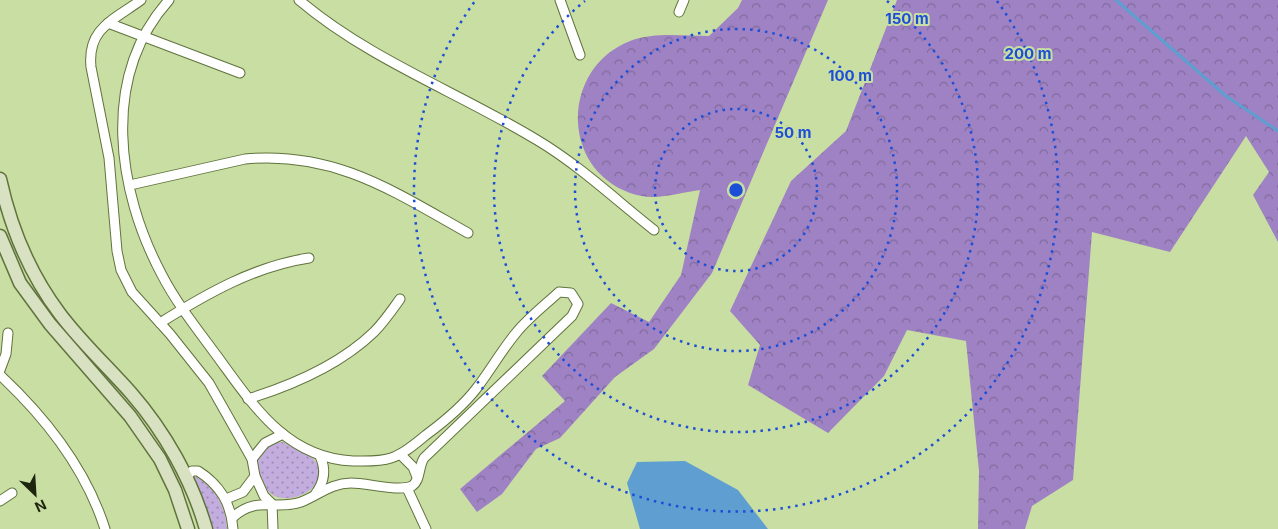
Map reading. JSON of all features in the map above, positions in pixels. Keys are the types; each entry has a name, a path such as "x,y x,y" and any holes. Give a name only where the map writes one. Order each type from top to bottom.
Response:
{"street":[{"path":"141,0 98,31 94,38 90,60 109,158 117,250 121,270 129,286 210,383 252,459 255,476 264,496 272,504 273,529"},
{"path":"169,0 142,36 127,76 122,106 126,168 136,214 152,255 172,294 184,308 248,399 263,417 283,434 320,456 338,460 367,461 390,458 400,454 441,424 466,401 516,332 559,292 567,291 574,295 578,304 575,312 424,458 416,484 407,488 350,483 333,485 300,502 247,507 232,518"},
{"path":"299,0 332,26 373,53 434,83 537,139 654,230"},
{"path":"560,0 580,55"},
{"path":"679,12 684,0"},
{"path":"108,23 240,73"},
{"path":"130,185 245,159 301,160 337,167 370,180 468,233"},
{"path":"0,179 20,250 46,293 70,326 142,407 187,476 206,529"},
{"path":"0,236 20,283 50,324 130,416 160,459 175,490 188,529"},
{"path":"160,323 184,308 249,275 292,261 309,258"},
{"path":"248,399 287,386 341,357 374,332 400,299"},
{"path":"0,370 6,354 8,333"},
{"path":"0,375 32,407 61,444 86,484 105,529"},
{"path":"252,459 266,443 283,434"},
{"path":"400,454 414,467 418,479"},
{"path":"314,495 321,486 324,476 320,456"},
{"path":"175,490 178,482 192,471 198,471 214,483 226,499 232,518 233,529"},
{"path":"226,499 243,492 255,476"},
{"path":"407,488 426,529"},
{"path":"0,501 12,493"}],"shaded area":[{"path":"283,442 310,456 316,462 320,471 318,480 313,488 295,497 285,498 276,496 268,491 262,481 257,463 260,454 266,448 274,443"},
{"path":"191,474 199,478 217,496 224,511 227,529 209,529"}],"green space":[{"path":"742,0 828,0 712,273 654,349 615,377 560,438 536,449 502,494 477,512 460,489 565,401 542,376 611,303 649,322 681,275 700,190 648,197 630,193 607,180 591,162 581,141 578,118 581,94 591,73 607,54 639,38 659,35 709,36 738,8"},
{"path":"897,0 1278,0 1278,242 1253,195 1269,172 1246,136 1170,252 1092,232 1073,480 1032,506 1025,529 978,529 979,471 966,341 907,330 884,376 828,433 748,385 760,345 730,311 791,181 846,131"}],"water":[{"path":"685,461 738,490 768,529 640,529 627,483 637,462"}],"waterway":[{"path":"1116,0 1226,96 1278,131"}]}
